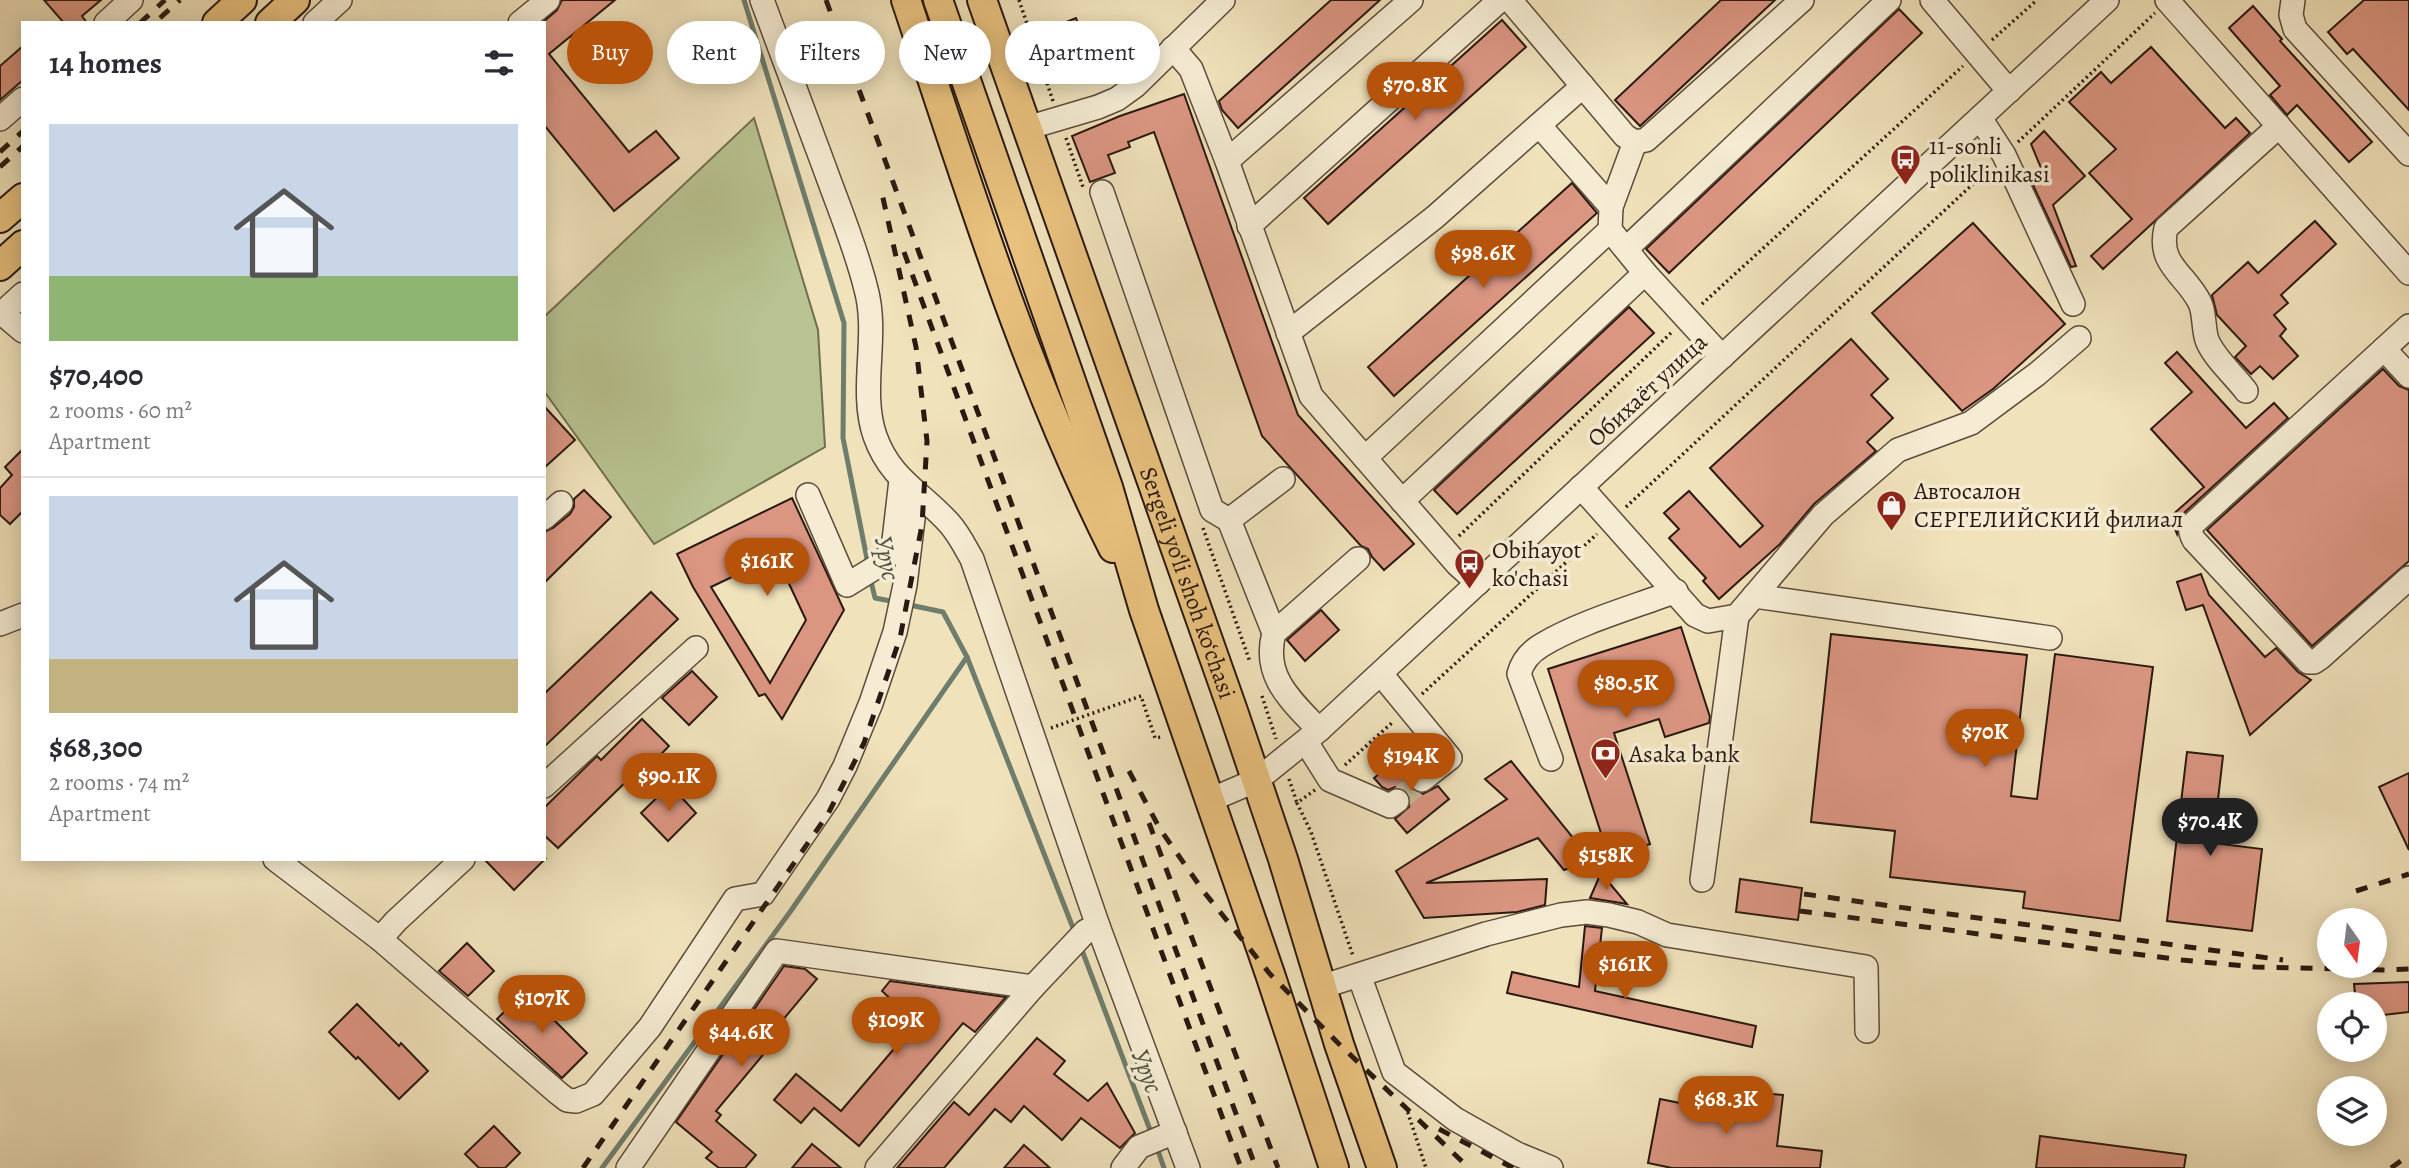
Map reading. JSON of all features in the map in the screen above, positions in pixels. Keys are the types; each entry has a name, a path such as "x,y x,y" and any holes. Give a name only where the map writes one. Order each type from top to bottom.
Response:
{"main road":[{"path":"219,21 242,0"},
{"path":"272,21 295,0"},
{"path":"906,0 1015,323 1087,496 1144,610"},
{"name":"Sergeli yo‘li shoh ko‘chasi","path":"939,0 1108,487 1144,610 1334,1168"},
{"name":"Sergeli yo‘li shoh ko‘chasi","path":"982,0 1257,780 1321,987 1382,1168"},
{"path":"0,218 21,200"},
{"path":"0,266 21,247"}],"street":[{"path":"108,21 131,0"},
{"path":"318,21 340,0"},
{"path":"522,21 548,0"},
{"path":"762,0 840,209 866,288 871,310 870,416 875,436 888,464 948,522 972,559 1031,734 1084,935 1175,1132 1188,1168"},
{"path":"1027,128 1117,99 1135,86 1223,0"},
{"path":"1227,161 1411,0"},
{"path":"1250,226 1500,0"},
{"path":"1510,0 1625,136 1635,142 1646,140 1802,0"},
{"path":"1626,249 1889,0"},
{"path":"1932,0 2009,91"},
{"path":"2292,0 2291,15 2295,29 2409,154"},
{"path":"2168,1 2409,273"},
{"name":"Обихаёт улица","path":"1210,800 1257,780 1313,736 2009,91 2097,3"},
{"path":"1172,48 1191,69 1227,161 1311,396 1444,550 1478,583"},
{"path":"1289,333 1435,217 1583,86"},
{"path":"0,119 21,101"},
{"path":"1980,118 2004,155 2073,304"},
{"path":"1539,125 1611,207"},
{"path":"2246,391 2210,347 2200,303 2168,258 2163,243 2166,228 2279,126"},
{"path":"1635,142 1611,207 1610,230 1645,273 1722,357"},
{"path":"1102,192 1212,510 1229,520 1274,633"},
{"path":"1365,458 1610,230"},
{"path":"1402,501 1645,273"},
{"path":"21,296 1,314 21,329"},
{"path":"2409,326 2190,527 2194,540 2308,662 2320,659 2409,578"},
{"path":"1702,880 1737,616 1823,515 1898,450 1971,423 2037,374 2079,338"},
{"path":"2384,349 2409,376"},
{"path":"1229,520 1283,479"},
{"path":"808,495 847,585 881,564 893,549 909,487"},
{"path":"278,861 380,939 567,1100 576,1101 593,1094 650,1027 735,899 762,894 828,799 860,732 895,632 905,585 909,487"},
{"path":"1581,487 1695,615 1709,621 1737,616"},
{"path":"1358,559 1274,633 1270,648 1273,669 1284,692 1313,736 1330,780 1390,806 1396,801"},
{"path":"1550,759 1518,674 1521,664 1542,645 1581,627 1676,591"},
{"path":"1754,596 2050,638"},
{"path":"0,624 21,616"},
{"path":"546,784 696,648"},
{"path":"1381,674 1450,758 1422,780"},
{"path":"380,939 461,861"},
{"path":"1321,987 1486,934 1561,915 1587,912 1638,922 1667,935 1866,967 1867,1031"},
{"path":"877,1168 1033,987 1084,935"},
{"path":"628,1168 778,951 1033,987"},
{"path":"1359,975 1394,1072 1455,1119 1517,1154 1551,1168"},
{"path":"1123,1168 1139,1147 1175,1132"}],"path":[{"path":"1444,550 1687,318 2037,0"},
{"path":"1359,975 1316,844 1297,803 1330,780 2168,1"},
{"path":"1031,734 1140,696 1154,738 1161,737"},
{"path":"1394,1072 1426,1168"}],"green space":[{"path":"754,118 818,330 825,447 654,544 546,394 546,315"}],"building":[{"path":"44,0 101,0 82,16 86,21 62,21"},
{"path":"562,0 615,0 589,21 567,21 567,39 549,54 567,76 567,84 573,84 629,152 656,131 679,158 614,211 546,127 544,21 557,10"},
{"path":"1331,0 1380,0 1238,128 1222,110 1219,101"},
{"path":"1721,0 1775,0 1640,126 1615,100"},
{"path":"2364,0 2409,0 2409,110 2353,49 2347,54 2328,32"},
{"path":"2253,6 2282,39 2280,41 2372,142 2349,162 2297,105 2287,115 2270,95 2280,86 2229,28"},
{"path":"1899,9 1922,33 1669,273 1646,249"},
{"path":"1502,20 1526,47 1328,224 1304,198"},
{"path":"2151,47 2225,128 2236,118 2250,133 2103,269 2091,256 2132,219 2089,173 2116,149 2069,102 2101,72 2111,83"},
{"path":"21,48 21,82 0,100 0,66"},
{"path":"1184,94 1298,415 1414,544 1384,570 1368,549 1361,546 1262,436 1154,132 1128,142 1130,147 1108,155 1115,173 1090,182 1072,136"},
{"path":"2044,131 2085,176 2053,205 2076,266 2071,267 2033,185 2046,180 2031,144"},
{"path":"1572,183 1597,213 1394,396 1368,367"},
{"path":"2315,221 2336,244 2281,295 2288,303 2274,315 2286,329 2280,336 2298,356 2273,379 2260,366 2251,374 2235,357 2246,346 2217,315 2212,295 2248,262 2258,273"},
{"path":"1973,223 2065,324 1993,389 1962,411 1872,313"},
{"path":"1629,307 1654,333 1457,514 1434,490"},
{"path":"1851,339 1888,379 1871,395 1893,418 1867,442 1876,451 1814,504 1780,544 1719,599 1703,581 1706,578 1669,538 1679,529 1664,513 1689,491 1740,547 1763,526 1710,468"},
{"path":"2177,352 2246,428 2274,403 2288,418 2185,512 2179,522 2177,534 2170,517 2204,487 2151,429 2192,392 2165,363"},
{"path":"2383,369 2399,386 2409,390 2409,561 2312,646 2207,530"},
{"path":"546,408 575,440 546,466"},
{"path":"21,451 21,513 10,524 0,515 0,488 12,475 5,467"},
{"path":"584,490 611,517 546,581 546,531 570,514 574,499"},
{"path":"792,498 844,610 782,719 765,694 759,696 693,587 677,554","holes":["776,556 806,620 770,683 711,587"]},
{"path":"2201,574 2209,595 2265,657 2276,648 2298,672 2311,680 2250,735 2203,605 2186,610 2177,582"},
{"path":"651,592 678,619 546,745 546,692"},
{"path":"1321,610 1339,630 1305,661 1287,640"},
{"path":"1681,627 1710,717 1709,723 1665,737 1659,719 1614,733 1650,844 1609,858 1548,669"},
{"path":"1831,634 2027,655 2011,796 2037,799 2055,654 2153,667 2120,921 2023,908 2025,892 1890,877 1895,831 1811,822"},
{"path":"692,671 717,697 689,725 662,698"},
{"path":"642,719 669,746 641,775 637,771 558,848 546,837 546,806 597,756 601,760"},
{"path":"2187,752 2223,756 2213,843 2262,849 2252,931 2167,921"},
{"path":"1404,753 1416,767 1409,775 1408,783 1411,789 1423,794 1438,786 1449,799 1407,833 1395,819 1409,807 1409,793 1395,787 1388,790 1374,778"},
{"path":"1511,761 1591,860 1564,870 1538,838 1426,883 1547,879 1545,905 1517,912 1424,918 1396,871 1507,799 1485,779"},
{"path":"2409,773 2409,850 2379,787"},
{"path":"670,785 696,813 668,841 641,813"},
{"path":"486,861 543,861 514,890"},
{"path":"1601,873 1627,904 1590,898"},
{"path":"1740,879 1802,888 1798,920 1736,912"},
{"path":"1585,926 1602,928 1595,991 1756,1026 1752,1047 1507,993 1512,972 1579,987"},
{"path":"467,943 494,971 468,996 439,971"},
{"path":"784,966 805,969 817,979 762,1045 767,1050 716,1111 721,1115 716,1121 756,1155 745,1168 719,1168 706,1158 712,1152 676,1122"},
{"path":"890,981 1006,997 975,1032 963,1023 859,1146 814,1108 801,1123 774,1100 796,1074 841,1111 916,1023 882,991"},
{"path":"2409,982 2409,1012 2387,1015 2387,992 2355,992 2354,984"},
{"path":"525,991 587,1053 562,1078 497,1019"},
{"path":"357,1004 428,1071 399,1099 329,1032"},
{"path":"1037,1038 1065,1061 1054,1074 1088,1101 1107,1083 1135,1133 1120,1148 1081,1118 1062,1140 1024,1106 1011,1122 995,1109 944,1168 897,1168 954,1102 969,1115"},
{"path":"1732,1090 1783,1095 1777,1146 1822,1151 1820,1168 1672,1168 1648,1163 1660,1099 1730,1113"},
{"path":"494,1126 520,1153 505,1168 479,1168 465,1154"},
{"path":"2040,1136 2186,1155 2184,1168 2036,1168"},
{"path":"812,1144 841,1168 792,1168"},
{"path":"1024,1145 1050,1168 1004,1168"}],"waterway":[{"name":"Урус","path":"744,0 844,323 843,438 868,564"},
{"name":"Урус","path":"870,577 875,598 896,602"},
{"name":"Урус","path":"905,604 943,612 967,657 1075,933"},
{"path":"602,1168 790,912 967,657"},
{"name":"Урус","path":"1080,945 1152,1135"},
{"name":"Урус","path":"1156,1145 1164,1168"}],"tunnel":[{"path":"1397,801 1422,780"}],"railway":[{"path":"142,21 165,0"},
{"path":"160,18 180,0"},
{"path":"826,0 1256,1168"},
{"path":"0,152 21,133"},
{"path":"0,167 21,148"},
{"path":"583,1168 828,814 864,743 900,638 922,525 927,441 916,347 881,189"},
{"path":"904,252 1241,1168"},
{"path":"1129,771 1160,829 1204,892 1270,974 1469,1168"},
{"path":"1149,823 1278,1168"},
{"path":"2356,891 2409,874"},
{"path":"1804,894 2283,960"},
{"path":"1800,911 2182,960 2256,967 2409,969"},
{"path":"1439,1129 1513,1168"},
{"path":"2391,1168 2409,1155"}],"place":[{"name":"11-sonli poliklinikasi","path":"1906,187"},
{"name":"Автосалон СЕРГЕЛИЙСКИЙ филиал","path":"1891,532"},
{"name":"Obihayot ko'chasi","path":"1469,591"},
{"name":"Asaka bank","path":"1606,781"}]}
